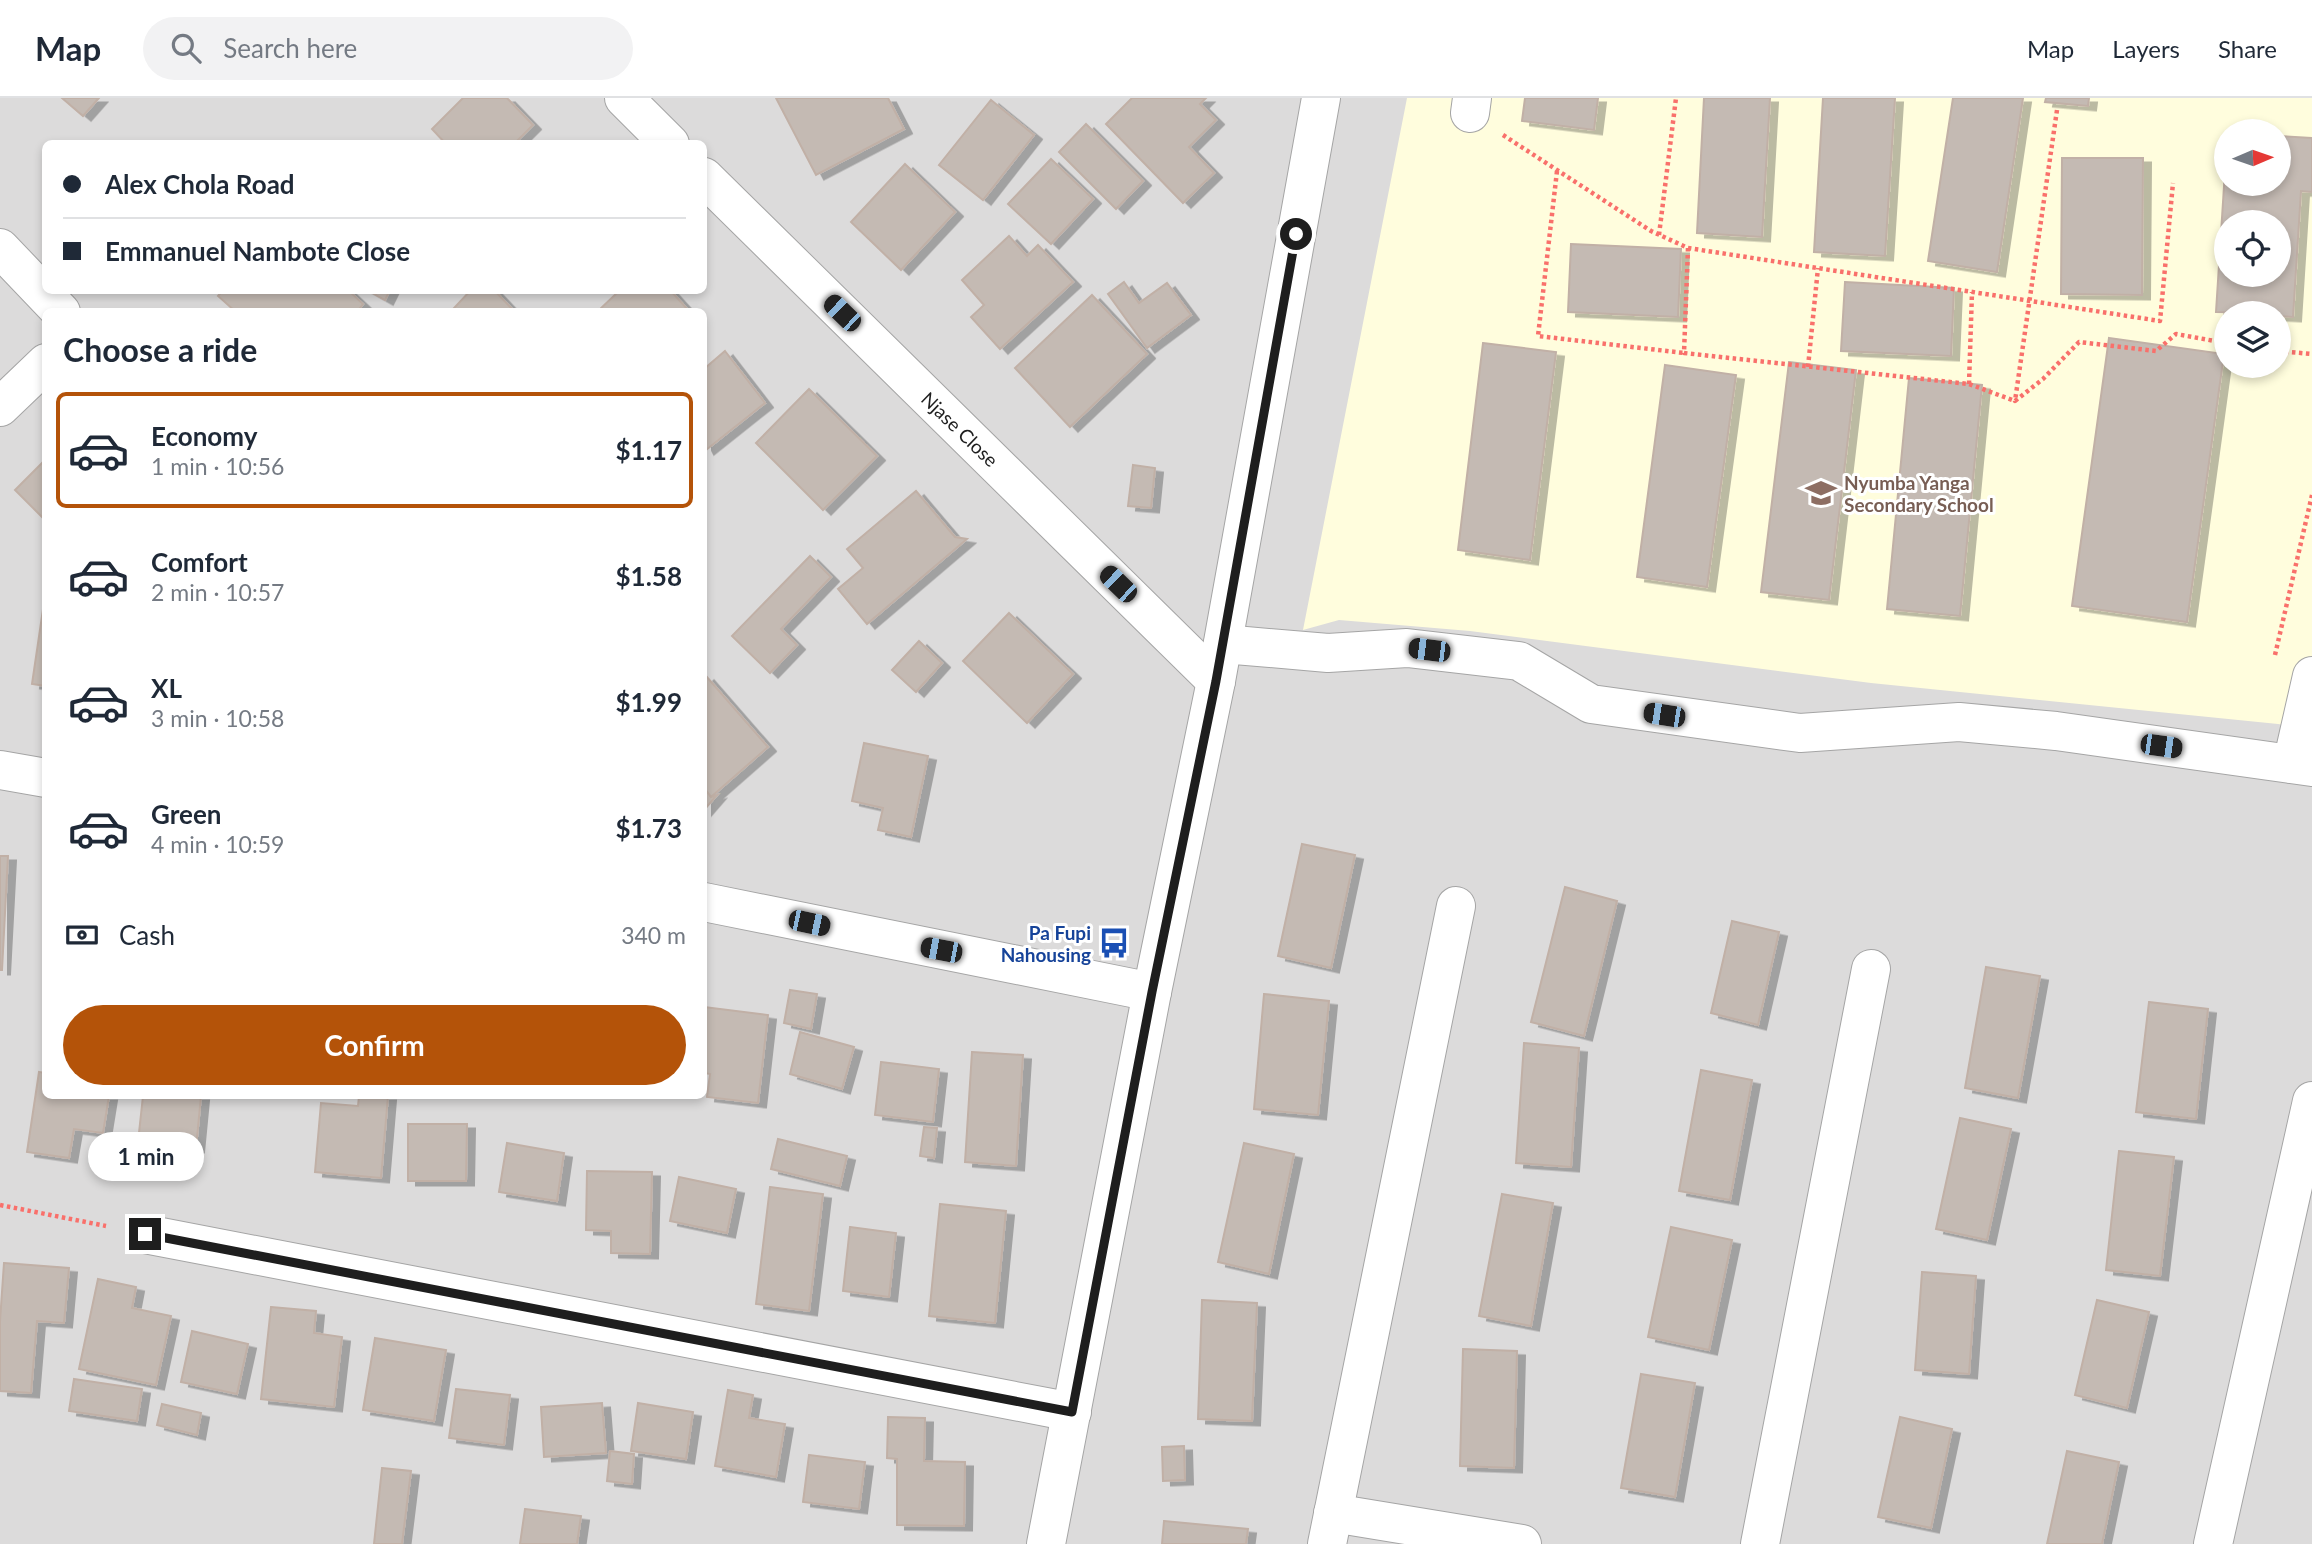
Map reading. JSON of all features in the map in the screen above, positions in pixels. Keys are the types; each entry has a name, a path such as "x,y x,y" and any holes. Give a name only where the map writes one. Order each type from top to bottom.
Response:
{"street":[{"path":"624,98 666,140"},
{"path":"1046,1544 1152,992 1220,662 1321,98"},
{"name":"Njase Close","path":"707,180 1220,662"},
{"path":"0,248 42,292"},
{"path":"44,294 57,308"},
{"path":"0,407 42,367"},
{"path":"1220,662 1407,648 1519,661 1591,704 1800,733 1959,722 2056,731 2302,766 2312,676"},
{"path":"0,770 42,777"},
{"path":"707,903 1152,992"},
{"path":"1457,906 1330,1528 1522,1544"},
{"path":"1760,1544 1871,970"},
{"path":"2213,1544 2312,1101"},
{"path":"145,1234 1072,1412"}],"path":[{"path":"1659,235 1676,98"},
{"path":"1471,105 1556,171 1659,235 1688,248 2160,321 2173,183"},
{"path":"2015,401 2057,110"},
{"path":"1556,171 1538,336 1969,384 2015,401"},
{"path":"1684,353 1688,248"},
{"path":"1808,367 1818,268"},
{"path":"1969,384 1972,292"},
{"path":"2015,401 2043,379 2079,342 2156,351 2176,334 2214,341"},
{"path":"2291,352 2312,354"},
{"path":"2275,655 2312,495"},
{"path":"0,1205 145,1234"}],"shaded area":[{"path":"0,98 2312,98 2312,1544 0,1544"},
{"name":"Nyumba Yanga Secondary School","path":"1407,98 2312,98 2312,730 2278,724 1871,683 1470,631 1339,620 1303,630"}],"building":[{"path":"62,98 99,98 83,116"},
{"path":"463,98 507,98 533,125 518,140 442,140 432,129"},
{"path":"776,98 888,98 904,129 816,175"},
{"path":"1132,98 1206,98 1200,104 1216,120 1189,147 1214,173 1183,203 1106,124"},
{"path":"1525,98 1598,98 1594,130 1522,121"},
{"path":"1704,98 1770,98 1762,237 1697,233"},
{"path":"1823,98 1895,98 1885,256 1814,252"},
{"path":"1953,98 2023,98 1997,272 1928,261"},
{"path":"2046,98 2089,98 2088,106 2045,102"},
{"path":"991,100 1034,135 983,200 939,165"},
{"path":"1086,124 1143,181 1116,209 1059,152"},
{"path":"2291,137 2312,138 2312,192 2301,191 2293,317 2291,301 2217,301 2218,287 2291,287 2291,210 2222,210 2223,196 2291,196"},
{"path":"2062,158 2143,158 2142,295 2061,294"},
{"path":"1051,159 1093,199 1051,244 1008,204"},
{"path":"905,164 955,212 901,270 851,222"},
{"path":"1009,236 1027,256 1038,245 1073,282 1000,349 971,317 984,305 962,280"},
{"path":"1571,244 1681,249 1678,317 1568,312"},
{"path":"1124,282 1139,303 1167,283 1191,315 1147,348 1108,294"},
{"path":"1845,282 1954,288 1951,356 1841,351"},
{"path":"352,294 363,304 360,308 232,308 218,296"},
{"path":"374,294 388,294 385,300"},
{"path":"467,294 498,294 511,308 454,308"},
{"path":"616,294 674,294 686,308 601,308"},
{"path":"1092,295 1147,354 1070,427 1015,368"},
{"path":"2109,338 2214,353 2214,378 2221,378 2187,622 2072,606"},
{"path":"1483,343 1556,352 1530,560 1458,550"},
{"path":"725,351 765,403 707,449 707,366"},
{"path":"1789,362 1856,370 1829,600 1761,592"},
{"path":"1665,365 1736,375 1707,587 1637,577"},
{"path":"1909,378 1982,385 1960,616 1887,609"},
{"path":"809,389 877,456 823,510 756,443"},
{"path":"42,463 42,517 15,490"},
{"path":"1133,465 1155,468 1151,508 1128,506"},
{"path":"916,491 955,537 967,539 867,624 838,589 863,568 847,549"},
{"path":"810,556 831,577 781,629 797,645 770,673 732,636"},
{"path":"1009,613 1073,674 1027,723 963,661"},
{"path":"42,616 42,685 32,684"},
{"path":"919,641 942,663 916,692 892,670"},
{"path":"707,677 768,747 711,797 707,792"},
{"path":"864,743 928,756 911,837 878,830 883,808 852,801"},
{"path":"707,792 711,797 717,795 707,807"},
{"path":"1302,844 1355,855 1331,968 1278,956"},
{"path":"0,856 8,856 2,970 0,970"},
{"path":"1565,887 1617,901 1584,1036 1531,1022"},
{"path":"1732,921 1779,932 1758,1025 1711,1013"},
{"path":"1986,967 2040,976 2018,1098 1965,1088"},
{"path":"790,990 817,994 811,1029 784,1023"},
{"path":"1264,994 1329,1001 1318,1115 1254,1109"},
{"path":"2149,1002 2208,1009 2196,1119 2136,1112"},
{"path":"707,1007 768,1015 758,1103 707,1097 710,1074 707,1074"},
{"path":"800,1032 854,1047 842,1089 790,1074"},
{"path":"1524,1043 1579,1048 1571,1167 1516,1163"},
{"path":"972,1052 1023,1055 1016,1166 965,1162"},
{"path":"881,1062 939,1069 933,1122 875,1115"},
{"path":"1701,1070 1752,1080 1730,1200 1679,1191"},
{"path":"39,1072 42,1072 42,1099 109,1099 103,1133 74,1129 69,1158 27,1152"},
{"path":"143,1099 201,1099 196,1148 138,1142"},
{"path":"359,1099 388,1099 381,1178 315,1172 321,1103 358,1106"},
{"path":"1960,1118 2011,1129 1987,1240 1936,1229"},
{"path":"408,1124 467,1124 466,1181 408,1181"},
{"path":"924,1127 937,1128 934,1158 920,1156"},
{"path":"778,1139 847,1156 840,1186 771,1169"},
{"path":"507,1143 564,1153 557,1201 499,1192"},
{"path":"1244,1143 1294,1154 1269,1274 1218,1262"},
{"path":"2119,1151 2174,1157 2160,1276 2106,1270"},
{"path":"587,1171 652,1172 650,1254 611,1253 611,1231 586,1230"},
{"path":"679,1177 736,1189 727,1233 670,1221"},
{"path":"770,1187 823,1194 809,1311 756,1304"},
{"path":"1502,1194 1553,1203 1531,1326 1479,1316"},
{"path":"940,1204 1006,1211 995,1323 929,1316"},
{"path":"850,1227 896,1233 889,1297 843,1291"},
{"path":"1671,1227 1732,1240 1709,1350 1648,1337"},
{"path":"4,1263 69,1268 64,1323 37,1321 31,1393 0,1391 0,1321"},
{"path":"1922,1272 1976,1276 1969,1374 1915,1370"},
{"path":"98,1279 136,1287 132,1308 171,1316 156,1385 79,1369"},
{"path":"1202,1300 1257,1303 1252,1421 1198,1419"},
{"path":"2097,1300 2149,1312 2127,1408 2075,1395"},
{"path":"271,1307 316,1311 314,1333 342,1337 334,1407 261,1399"},
{"path":"192,1331 248,1344 237,1394 181,1382"},
{"path":"375,1338 446,1350 434,1421 363,1410"},
{"path":"1463,1349 1517,1351 1514,1468 1460,1466"},
{"path":"1641,1374 1695,1383 1675,1497 1621,1488"},
{"path":"74,1379 142,1389 137,1421 69,1411"},
{"path":"456,1389 510,1395 504,1445 449,1438"},
{"path":"728,1390 753,1395 749,1418 785,1424 776,1477 715,1466"},
{"path":"602,1403 606,1453 544,1457 541,1407"},
{"path":"638,1403 693,1412 686,1459 631,1451"},
{"path":"162,1404 201,1413 197,1435 157,1425"},
{"path":"888,1417 925,1418 924,1461 965,1462 964,1526 897,1525 897,1459 887,1458"},
{"path":"1900,1417 1952,1429 1931,1528 1878,1517"},
{"path":"1184,1446 1185,1480 1163,1481 1162,1447"},
{"path":"610,1451 634,1454 632,1484 607,1481"},
{"path":"2067,1451 2119,1462 2102,1544 2047,1544"},
{"path":"809,1455 865,1462 859,1509 803,1502"},
{"path":"382,1468 411,1471 402,1544 374,1544"},
{"path":"525,1509 581,1516 577,1544 520,1544"},
{"path":"1164,1521 1248,1529 1246,1544 1162,1544"}],"place":[{"name":"Nyumba Yanga Secondary School","path":"1821,493"},
{"name":"Pa Fupi Nahousing","path":"1114,943"}],"route":[{"path":"145,1234 1072,1412 1152,992 1216,681 1296,234"}]}
